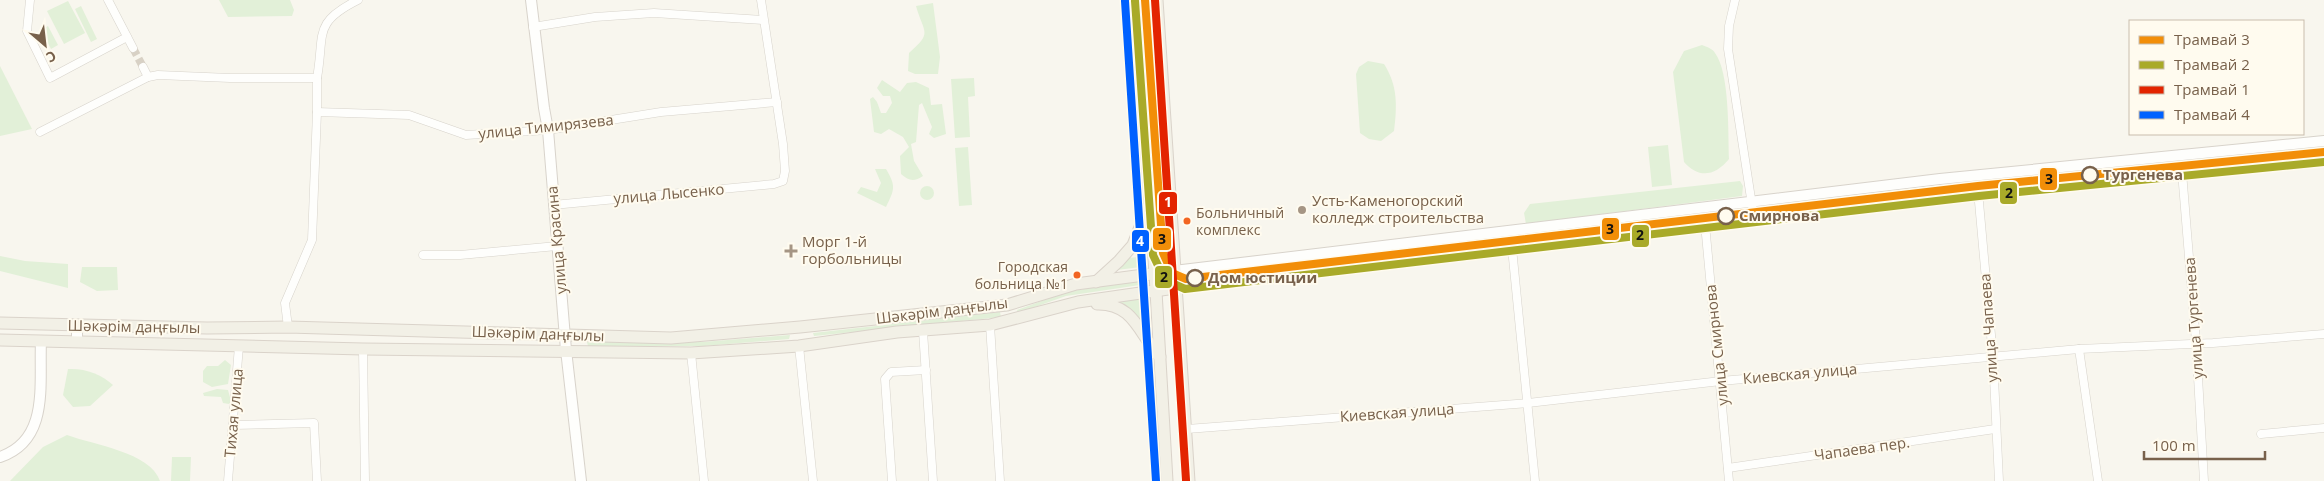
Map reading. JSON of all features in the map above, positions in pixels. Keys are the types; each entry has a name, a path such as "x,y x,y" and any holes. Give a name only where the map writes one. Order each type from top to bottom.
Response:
{"main road":[{"name":"улица Красина","path":"531,0 533,27 548,130 566,350 581,481"},
{"path":"1135,0 1155,274 1167,481"},
{"path":"1157,0 1175,288 1190,481"},
{"name":"Шәкәрім даңғылы","path":"0,323 212,328 288,327 671,338 800,327 1007,305 1076,284 1976,175 2324,141"},
{"name":"улица Тургенева","path":"2181,154 2182,172"},
{"name":"Шәкәрім даңғылы","path":"0,340 363,349 691,352 799,346 990,325 1084,301 1156,290 1978,191 2324,159"},
{"name":"улица Чапаева","path":"1976,175 1978,191"},
{"path":"1096,282 1119,261 1133,244 1150,204"},
{"name":"улица Смирнова","path":"1704,208 1705,224"},
{"path":"1510,232 1512,248"},
{"path":"1084,301 1092,305 1116,306 1124,310 1134,320 1149,345 1160,357"},
{"path":"1007,305 1010,320"},
{"path":"77,326 77,342"},
{"path":"799,346 800,327"},
{"path":"212,328 212,346"},
{"path":"324,328 324,348"},
{"path":"0,458 26,442 36,426 41,341"}],"street":[{"path":"30,0 27,31 50,78 127,37"},
{"path":"108,0 133,48"},
{"path":"288,327 286,303 312,240 317,78 322,30 335,12 358,0"},
{"path":"761,0 777,102"},
{"path":"1735,0 1729,26 1728,49 1754,218"},
{"path":"533,27 596,17 654,13 763,20"},
{"path":"143,67 148,77"},
{"path":"40,132 148,77 158,75 230,78 317,78"},
{"name":"улица Тимирязева","path":"317,112 409,115 466,135 548,130 661,112 777,102"},
{"name":"улица Лысенко","path":"553,205 774,184 783,181 785,171 784,144 777,102"},
{"name":"улица Тургенева","path":"2182,172 2196,342 2204,481"},
{"name":"улица Чапаева","path":"1978,191 2000,481"},
{"name":"улица Смирнова","path":"1705,224 1729,481"},
{"path":"423,255 460,255 557,246"},
{"path":"1512,248 1534,481"},
{"path":"990,325 1000,481"},
{"path":"922,331 932,481"},
{"name":"Киевская улица","path":"1186,429 1528,403 1721,381 2079,349 2324,334"},
{"name":"Тихая улица","path":"228,481 240,346"},
{"path":"799,346 813,481"},
{"path":"363,349 365,481"},
{"path":"2079,349 2098,481"},
{"path":"691,352 704,481"},
{"path":"892,481 885,379 891,372 926,370"},
{"path":"234,425 314,423 317,481"},
{"path":"2261,434 2324,428"},
{"name":"Чапаева пер.","path":"1728,468 1995,429"}],"green space":[{"path":"219,0 290,0 294,10 292,16 228,17"},
{"path":"68,1 85,33 64,44 47,11"},
{"path":"933,3 940,57 938,74 915,74 908,71 909,53 924,36 924,28 916,6"},
{"path":"81,6 97,39 91,42 75,9"},
{"path":"48,26 58,45 51,49 41,30"},
{"path":"1702,45 1713,50 1720,62 1726,89 1728,120 1729,159 1718,169 1707,173 1695,171 1684,162 1673,72 1684,51"},
{"path":"1368,61 1384,64 1389,72 1394,88 1396,113 1394,131 1381,141 1369,139 1360,133 1356,74 1359,67"},
{"path":"0,66 32,129 0,136"},
{"path":"974,78 975,96 968,97 970,137 955,138 951,79"},
{"path":"882,80 900,92 907,83 916,82 929,88 931,105 942,104 946,134 934,138 929,134 932,127 922,103 919,105 916,142 911,144 914,161 923,176 917,179 909,179 901,174 900,156 909,147 903,137 889,129 881,134 874,132 870,99 873,97 877,102 881,113 886,113 892,103 890,96 883,96 877,88"},
{"path":"1668,145 1672,185 1652,187 1648,147"},
{"path":"968,147 972,205 959,206 955,148"},
{"path":"875,169 886,169 893,184 893,192 886,207 857,193 861,187 877,192 881,183"},
{"path":"1740,181 1743,186 1742,196 1526,224 1524,213 1530,204"},
{"path":"924,186 930,186 934,193 930,200 924,200 920,196 920,190"},
{"path":"0,256 25,261 68,264 68,288 0,271"},
{"path":"1139,257 1141,267 1117,270 1128,258"},
{"path":"82,267 117,267 118,290 97,291 80,282"},
{"path":"1139,280 1140,285 1066,296 1018,313 1017,310 1066,292"},
{"path":"1148,298 1150,337 1129,309 1112,301"},
{"path":"1000,312 1001,317 814,336 813,333"},
{"path":"790,335 789,339 704,346 588,346 587,342 703,342"},
{"path":"225,360 231,365 228,384 212,387 203,382 203,371 207,366 218,366"},
{"path":"68,369 92,372 113,385 90,406 73,407 63,395"},
{"path":"217,389 228,390 231,401 229,404 223,403 221,397 204,396 203,393"},
{"path":"67,435 133,456 154,471 160,481 10,481 43,447"},
{"path":"172,457 191,457 190,481 171,481"}],"tunnel":[{"path":"133,48 143,67"}],"tram line":[{"name":"3","path":"1145,0 1163,253 1172,273 1186,279 1978,186 2324,152"},
{"name":"1","path":"1155,0 1186,480"},
{"name":"4","path":"1125,1 1156,481"},
{"name":"2","path":"1135,1 1153,255 1165,280 1185,289 1979,196 2324,162"}],"place":[{"name":"Тургенева","path":"2090,175"},
{"name":"Усть-Каменогорский колледж строительства","path":"1302,210"},
{"name":"Смирнова","path":"1726,216"},
{"name":"Больничный комплекс","path":"1187,221"},
{"name":"Морг 1-й горбольницы","path":"791,251"},
{"name":"Городская больница №1","path":"1077,275"},
{"name":"Дом юстиции","path":"1195,278"}]}
